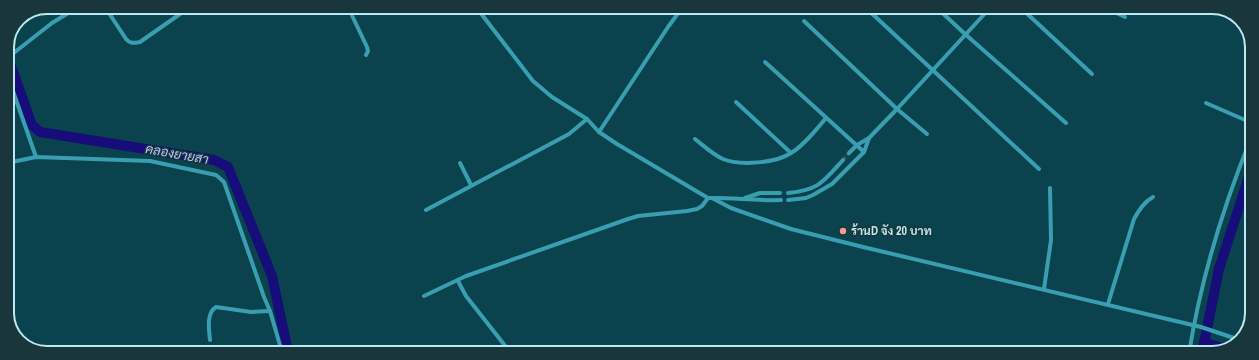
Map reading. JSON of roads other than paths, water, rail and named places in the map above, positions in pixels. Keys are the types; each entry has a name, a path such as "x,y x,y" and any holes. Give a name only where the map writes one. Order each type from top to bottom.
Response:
{"street":[{"path":"14,52 52,23 67,14"},
{"path":"110,14 126,39 133,43 140,42 180,14"},
{"path":"351,14 367,47 368,50 366,55"},
{"path":"481,14 533,81 552,97 587,119 599,132 617,144 667,175 731,208 791,229 1201,326 1233,338"},
{"path":"599,132 678,14"},
{"path":"872,14 1039,169"},
{"path":"943,14 1066,124"},
{"path":"849,153 869,138 984,14"},
{"path":"1027,14 1092,74"},
{"path":"1119,14 1125,17"},
{"path":"804,21 897,109 927,134"},
{"path":"765,62 864,152"},
{"path":"14,94 36,157"},
{"path":"736,102 791,153"},
{"path":"1206,103 1245,120"},
{"path":"695,139 715,155 724,159 761,162 773,160 791,153 813,133 826,118"},
{"path":"426,210 569,134 587,119"},
{"path":"788,200 806,198 825,189 864,152 869,138"},
{"path":"1190,346 1194,325 1224,210 1245,156"},
{"path":"14,162 36,157 150,161 202,171 220,177 224,182 270,311 280,346"},
{"path":"788,193 805,191 820,184 843,160"},
{"path":"460,163 471,185"},
{"path":"820,184 825,189"},
{"path":"1044,289 1051,240 1050,188"},
{"path":"745,198 760,193 780,192"},
{"path":"1108,304 1134,219 1140,208 1153,197"},
{"path":"424,296 466,276 638,216 697,209 710,198 745,198 761,201 781,200"},
{"path":"458,281 466,296 505,346"},
{"path":"210,340 210,314 216,307 251,312 270,311"}],"waterway":[{"name":"คลองยายสา","path":"14,75 32,125 40,132 214,160 228,167 272,276 287,346"},
{"path":"1203,346 1219,269 1245,189"},
{"path":"1204,342 1215,346"}],"tunnel":[{"path":"843,160 849,153"}],"place":[{"name":"ร้านD จัง 20 บาท","path":"843,231"}]}
